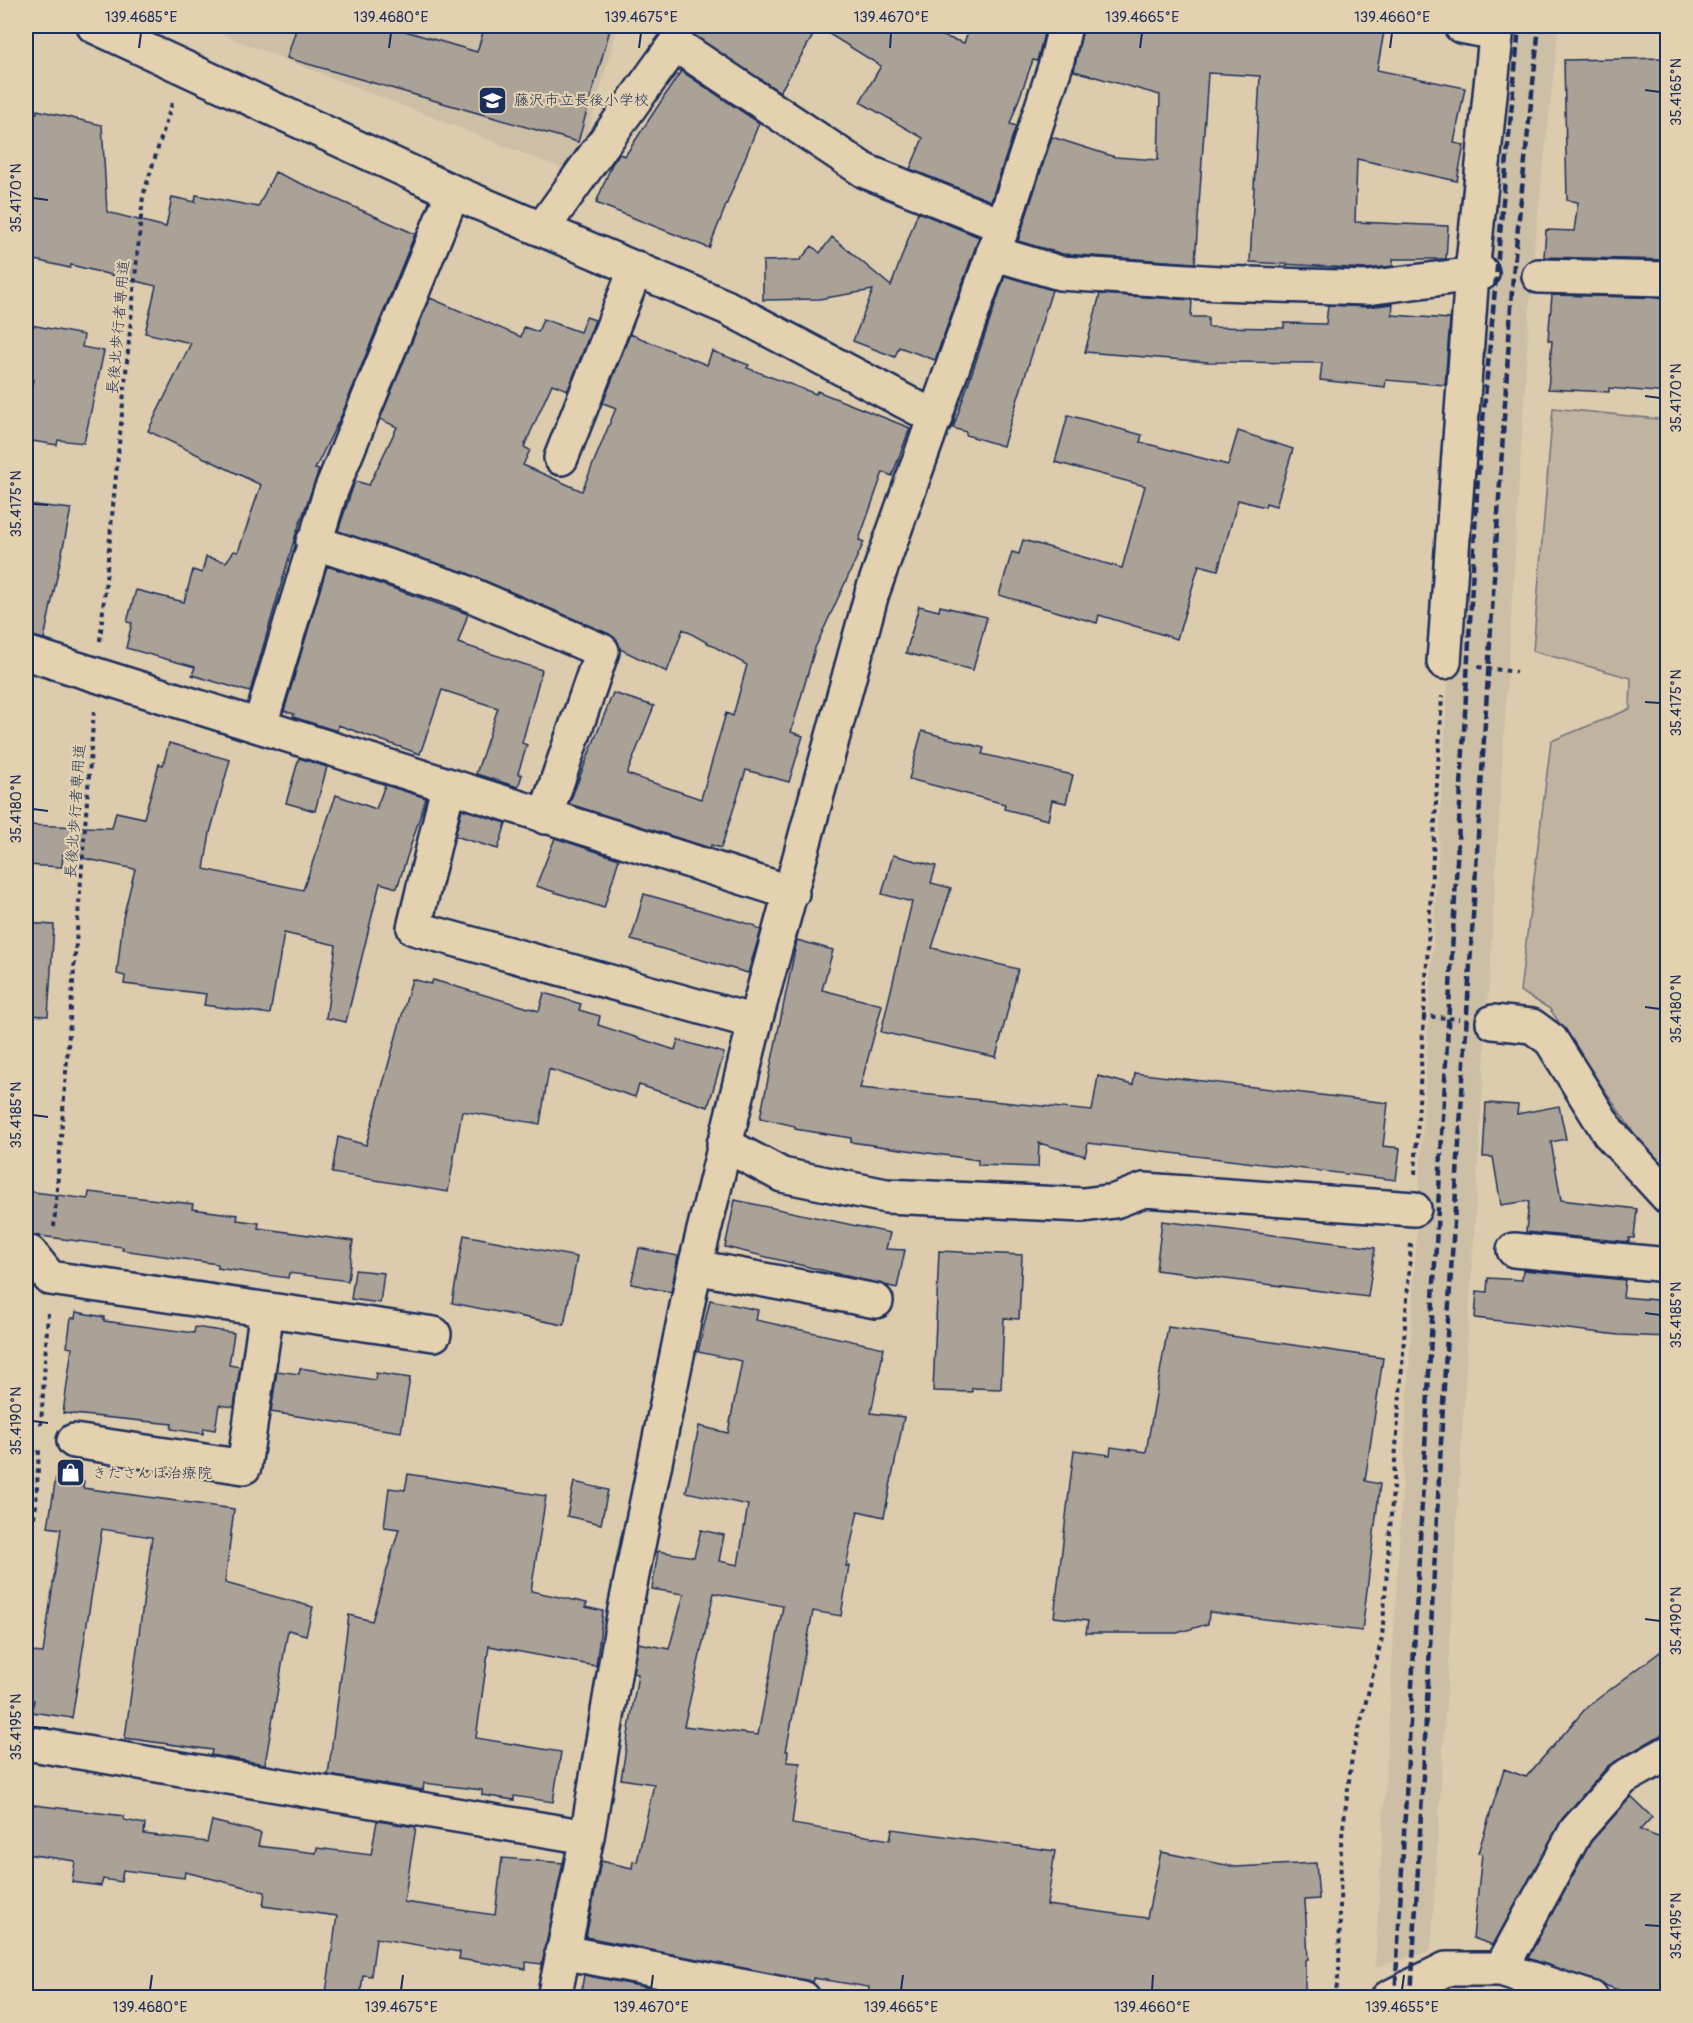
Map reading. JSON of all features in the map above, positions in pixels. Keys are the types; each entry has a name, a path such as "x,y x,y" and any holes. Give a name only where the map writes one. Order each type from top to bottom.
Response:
{"street":[{"path":"94,26 453,192 726,307 936,418"},
{"path":"554,1998 587,1837 625,1609 695,1267 755,1022 792,893 872,592 998,240 1056,64 1065,26"},
{"path":"1444,662 1497,29 1461,26"},
{"path":"542,229 675,44 865,171 1060,273 1219,283 1367,288 1477,273"},
{"path":"260,725 313,542 330,493 453,192"},
{"path":"561,458 636,268"},
{"path":"1539,276 1668,279"},
{"path":"313,542 460,590 602,651 545,817"},
{"path":"26,653 792,893"},
{"path":"448,787 414,928 755,1022"},
{"path":"1493,1022 1532,1026 1551,1040 1609,1132 1668,1197"},
{"path":"724,1144 782,1175 886,1196 1083,1205 1115,1202 1144,1190 1414,1209"},
{"path":"1514,1250 1668,1265"},
{"path":"28,1252 38,1282 267,1310 434,1334"},
{"path":"695,1267 876,1301"},
{"path":"74,1441 244,1467 267,1310"},
{"path":"26,1743 587,1837"},
{"path":"1501,1969 1576,1831 1623,1778 1668,1753"},
{"path":"562,1952 803,1998"},
{"path":"1388,1998 1446,1969 1501,1969 1592,1998"}],"path":[{"name":"長後北歩行者専用道","path":"40,1433 38,1282 142,196 183,68"},
{"path":"1335,1998 1339,1971 1341,1844 1352,1757 1382,1638 1414,1209 1422,1016 1444,662"},
{"path":"26,1562 36,1505 40,1445"}],"shaded area":[{"name":"藤沢市立長後小学校","path":"201,26 618,26 576,174"},
{"path":"1506,26 1559,26 1532,268 1431,1951 1375,1967 1460,470"},
{"path":"1553,408 1667,420 1667,1173 1656,1166 1550,1009 1520,991 1551,741 1630,709 1631,678 1533,651"}],"building":[{"name":"藤沢市立長後小学校","path":"297,26 388,26 477,52 485,26 611,26 578,142 287,58"},
{"path":"677,26 913,26 964,43 970,26 1046,26 1037,61 1033,60 1010,124 1016,126 991,201 910,169 923,138 860,102 881,66 818,27 780,92"},
{"path":"1083,26 1350,26 1384,32 1377,70 1465,88 1454,143 1464,145 1457,181 1357,159 1355,222 1448,226 1446,259 1393,259 1393,266 1366,269 1250,262 1260,76 1208,73 1195,263 1063,254 1018,241 1052,137 1115,157 1158,160 1160,95 1074,71"},
{"path":"1668,58 1668,260 1544,257 1546,230 1574,231 1578,202 1567,200 1564,60"},
{"path":"681,71 759,123 709,248 596,203 612,164 619,154 625,156"},
{"path":"26,110 37,113 37,110 102,125 107,212 166,227 172,197 195,202 196,195 258,207 275,172 415,234 342,414 315,469 319,470 295,537 250,692 192,675 195,667 126,648 132,623 127,622 136,590 184,602 193,570 202,573 206,557 226,562 234,551 238,552 261,485 148,431 191,343 145,333 156,286 71,265 70,268 26,258"},
{"path":"918,212 979,237 935,360 899,347 895,357 853,341 873,290 819,299 763,300 763,261 800,260 812,246 820,253 832,237 891,286"},
{"path":"1005,276 1052,290 1003,446 966,435 966,432 953,428"},
{"path":"1100,294 1192,300 1191,317 1208,317 1208,327 1284,328 1284,323 1326,324 1328,305 1367,307 1393,304 1392,315 1450,319 1445,385 1386,380 1385,387 1320,380 1322,363 1208,362 1085,352"},
{"path":"1552,295 1668,298 1668,393 1609,388 1609,392 1548,389 1552,341 1548,340"},
{"path":"430,298 521,337 524,327 538,332 543,319 580,332 586,317 595,320 568,390 552,384 524,447 530,450 523,465 582,491 616,408 603,403 630,334 707,365 712,351 749,365 747,368 816,394 817,391 910,428 892,476 883,472 859,540 864,542 815,648 791,732 803,736 789,782 746,770 721,848 711,845 710,848 569,804 613,693 654,706 627,774 701,799 726,713 733,716 747,665 683,629 667,672 620,649 617,640 609,634 467,573 338,531 355,481 369,485 397,427 380,419"},
{"path":"26,324 84,335 82,347 104,351 84,443 58,440 57,445 26,440 26,422 33,379 26,377"},
{"path":"1068,415 1142,435 1140,442 1228,465 1238,431 1293,449 1276,506 1266,503 1265,507 1238,500 1218,570 1199,565 1177,639 1099,615 1097,623 999,595 1012,552 1019,554 1023,540 1122,568 1145,486 1055,462"},
{"path":"26,504 71,509 44,639 26,635"},
{"path":"327,566 468,614 458,643 542,670 522,743 527,745 518,773 522,775 518,787 476,774 498,708 442,690 420,754 338,725 337,731 293,717 294,714 284,711"},
{"path":"919,606 939,611 940,606 987,617 973,670 906,653"},
{"path":"922,731 984,748 982,754 1073,775 1066,803 1052,800 1048,820 1004,809 1005,804 909,779"},
{"path":"169,743 230,760 210,833 204,869 303,890 336,795 376,809 385,785 426,798 397,888 380,883 346,1022 326,1018 336,945 284,933 270,1014 204,1005 206,994 124,984 125,976 117,974 123,918 135,869 63,854 62,867 26,865 26,825 112,828 116,812 144,818 159,764 163,765"},
{"path":"299,758 327,767 315,811 286,803"},
{"path":"462,809 506,823 498,849 455,836"},
{"path":"555,838 619,859 604,908 536,886"},
{"path":"893,855 936,866 931,883 951,888 932,948 1018,969 996,1057 881,1032 912,902 882,894"},
{"path":"644,894 756,926 755,928 761,930 748,973 631,940"},
{"path":"26,923 54,925 48,1016 26,1015"},
{"path":"797,940 833,950 822,990 882,1005 860,1088 1092,1111 1098,1076 1133,1085 1135,1073 1388,1103 1383,1146 1400,1148 1396,1180 1088,1143 1085,1156 1039,1143 1038,1167 978,1165 978,1160 851,1142 851,1138 795,1129 795,1126 760,1118"},
{"path":"412,979 431,984 433,980 539,1011 544,993 581,1004 579,1010 600,1016 598,1025 675,1050 678,1040 724,1053 708,1107 639,1085 635,1097 549,1069 540,1124 462,1111 448,1192 332,1173 338,1137 366,1145"},
{"path":"1486,1103 1518,1105 1517,1114 1559,1106 1566,1139 1551,1142 1561,1200 1637,1209 1634,1238 1629,1238 1629,1242 1526,1232 1529,1201 1501,1205 1493,1157 1483,1157"},
{"path":"26,1191 88,1199 89,1192 193,1204 192,1209 238,1215 237,1220 259,1223 258,1228 353,1241 348,1281 289,1273 288,1278 217,1268 217,1264 122,1250 123,1247 26,1234"},
{"path":"735,1200 890,1233 886,1249 905,1250 897,1288 725,1247"},
{"path":"1162,1221 1375,1248 1368,1297 1156,1270"},
{"path":"464,1235 577,1257 564,1325 452,1303"},
{"path":"639,1248 678,1256 671,1292 631,1284"},
{"path":"939,1251 1022,1255 1019,1319 1004,1318 1001,1389 972,1388 972,1392 933,1391"},
{"path":"355,1270 384,1273 380,1303 351,1299"},
{"path":"1523,1270 1625,1280 1623,1297 1668,1301 1668,1337 1619,1335 1475,1318 1477,1291 1487,1292 1488,1278 1522,1280"},
{"path":"710,1300 758,1310 756,1320 884,1348 871,1413 904,1417 884,1517 858,1511 846,1566 849,1566 841,1616 813,1611 786,1751 788,1751 787,1762 800,1763 792,1824 890,1840 892,1829 1055,1851 1047,1905 1147,1918 1161,1852 1236,1867 1316,1863 1319,1899 1305,1900 1308,1959 1305,1960 1305,1998 897,1998 868,1994 869,1987 813,1978 813,1982 586,1937 601,1861 632,1868 633,1861 637,1862 654,1784 621,1779 638,1674 633,1673 638,1643 669,1649 684,1594 652,1589 658,1551 694,1557 701,1530 724,1535 719,1561 738,1565 748,1505 686,1492 699,1426 728,1433 742,1361 698,1352","holes":["714,1593 783,1606 758,1735 684,1726"]},
{"path":"76,1312 104,1317 104,1321 194,1333 195,1327 234,1333 229,1365 240,1367 234,1407 219,1405 215,1430 204,1428 203,1434 171,1429 172,1424 63,1413 72,1348 67,1347 71,1318 75,1318"},
{"path":"1168,1327 1383,1358 1365,1481 1380,1484 1362,1631 1209,1612 1208,1624 1177,1633 1086,1633 1088,1621 1054,1617 1074,1450 1110,1455 1111,1447 1146,1452"},
{"path":"300,1368 375,1380 376,1373 410,1378 401,1432 271,1412 277,1371 299,1374"},
{"path":"408,1474 546,1496 531,1591 587,1603 585,1607 603,1611 596,1666 489,1646 476,1738 561,1752 553,1802 514,1796 514,1800 482,1795 482,1790 424,1783 423,1790 328,1775 349,1615 372,1621 399,1529 384,1527 389,1488 405,1490"},
{"path":"56,1477 84,1481 83,1488 234,1509 225,1583 313,1607 306,1635 288,1630 265,1764 211,1755 212,1750 125,1738 152,1537 102,1529 72,1718 32,1712 34,1700 26,1699 32,1652 43,1653 61,1529 48,1527"},
{"path":"574,1482 608,1490 601,1524 567,1516"},
{"path":"1668,1646 1668,1731 1609,1765 1562,1819 1493,1945 1473,1938 1482,1854 1478,1853 1504,1769 1526,1777 1587,1707"},
{"path":"1631,1797 1652,1817 1640,1830 1668,1841 1668,1998 1641,1998 1528,1958 1591,1842"},
{"path":"26,1804 124,1816 124,1820 145,1824 144,1834 207,1842 212,1821 261,1833 258,1846 316,1853 317,1848 371,1855 377,1821 416,1827 404,1902 495,1915 502,1858 563,1863 542,1964 526,1962 526,1969 459,1959 460,1952 376,1938 371,1976 363,1975 360,1998 326,1993 337,1916 263,1906 265,1892 185,1872 184,1878 123,1870 121,1882 103,1879 101,1886 72,1882 75,1861 26,1854"},
{"path":"584,1975 700,1998 580,1998"}],"railway":[{"path":"1395,1998 1478,475 1519,26"},
{"path":"1411,1998 1445,1368 1513,275 1539,26"}],"place":[{"name":"藤沢市立長後小学校","path":"493,100"},
{"name":"きたさんぽ治療院","path":"71,1473"}]}
